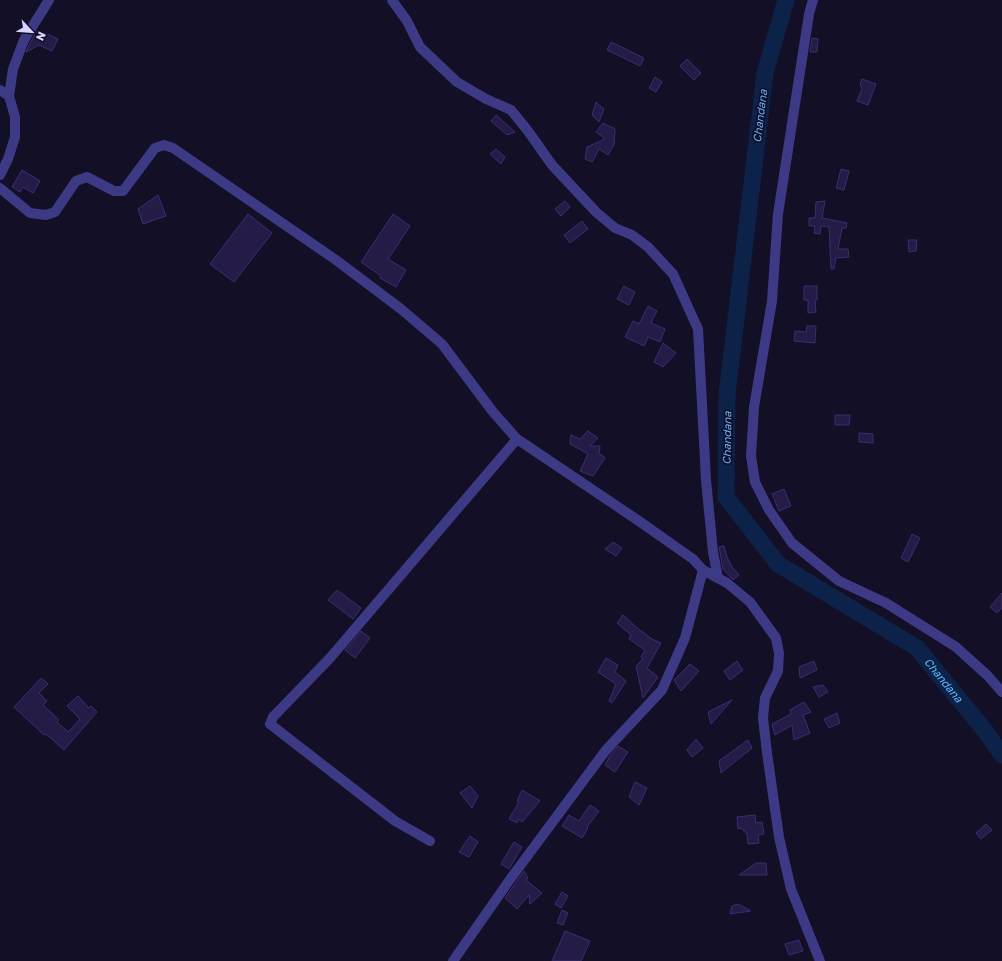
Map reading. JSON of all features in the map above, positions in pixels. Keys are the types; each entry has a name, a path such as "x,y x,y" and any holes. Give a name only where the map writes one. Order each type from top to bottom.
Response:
{"street":[{"path":"0,175 8,159 15,137 15,117 4,93 24,40 48,0"},
{"path":"392,0 407,21 420,47 457,82 486,99 510,110 528,131 552,165 596,212 615,228 632,235 648,247 672,274 698,329 706,480 713,552 718,578"},
{"path":"813,0 809,14 778,214 772,301 754,407 751,456 755,482 769,510 792,543 839,581 886,603 956,647 988,676 1002,692"},
{"path":"0,188 30,212 46,215 55,212 76,181 87,177 114,191 123,191 154,148 164,145 173,148 336,260 401,309 442,344 494,412 517,439 636,518 693,559 703,570 727,583 750,602 776,638 780,653 778,671 765,698 763,718 767,753 780,837 791,889 820,961"},
{"path":"430,841 395,821 270,724 273,717 330,658 517,439"},
{"path":"453,961 511,878 606,750 662,690 685,638 703,570"}],"building":[{"path":"38,30 58,39 52,51 39,45 26,52"},
{"path":"812,38 818,39 817,52 810,52"},
{"path":"611,42 644,58 640,66 607,50"},
{"path":"687,59 701,73 694,80 680,66"},
{"path":"655,77 662,82 656,92 649,88"},
{"path":"862,79 876,84 868,105 857,101 862,88 860,85"},
{"path":"596,102 604,109 599,122 592,115"},
{"path":"496,115 515,132 507,135 491,121"},
{"path":"603,123 615,129 614,145 608,155 599,149 592,162 585,159 587,147 605,139 596,132"},
{"path":"496,149 505,157 501,164 490,154"},
{"path":"841,169 849,171 844,190 836,188"},
{"path":"22,170 40,181 33,193 23,187 20,192 12,187"},
{"path":"158,195 166,216 143,224 138,209"},
{"path":"565,201 570,207 561,216 555,209"},
{"path":"825,201 822,218 847,223 846,228 842,228 838,249 848,249 849,257 836,258 834,269 831,269 829,227 821,226 820,234 814,233 815,226 809,226 809,218 815,218 816,202"},
{"path":"248,214 272,233 234,282 210,264"},
{"path":"393,214 410,226 388,259 406,270 396,287 380,278 381,276 361,262"},
{"path":"582,221 588,229 570,243 564,235"},
{"path":"908,240 917,240 916,251 909,252"},
{"path":"624,286 635,292 629,305 617,299"},
{"path":"804,286 817,286 817,300 815,300 816,312 808,313 808,300 804,300"},
{"path":"648,306 657,311 651,323 665,329 660,342 648,337 644,346 625,337 633,321 639,324"},
{"path":"807,326 816,326 815,343 794,341 795,331 806,332"},
{"path":"663,343 676,353 663,367 654,362"},
{"path":"835,415 850,415 849,425 835,425"},
{"path":"588,431 598,438 590,446 600,446 599,453 605,458 593,476 580,471 588,454 570,444 571,435 580,439"},
{"path":"859,433 873,434 873,443 859,442"},
{"path":"784,489 791,506 779,511 772,494"},
{"path":"912,534 920,538 908,562 901,558"},
{"path":"613,542 622,548 616,556 605,549"},
{"path":"724,546 732,567 739,575 733,580 723,569 719,547"},
{"path":"337,590 361,608 353,619 328,600"},
{"path":"1002,593 1002,608 997,613 990,607"},
{"path":"623,615 652,639 661,643 647,668 658,677 643,698 636,666 643,659 641,657 645,650 629,639 631,635 617,623"},
{"path":"361,631 370,638 355,658 345,650"},
{"path":"606,658 618,665 615,672 626,681 612,703 609,701 616,684 598,672"},
{"path":"737,661 743,670 730,680 724,671"},
{"path":"814,661 817,670 800,678 799,667"},
{"path":"690,664 699,671 681,691 674,680"},
{"path":"41,678 48,684 39,693 47,701 43,705 59,720 57,722 68,732 80,719 67,706 78,696 89,708 91,706 97,712 64,750 46,734 44,735 14,707"},
{"path":"823,685 828,692 819,697 813,687"},
{"path":"732,700 711,724 708,712"},
{"path":"804,702 811,712 803,715 810,733 794,740 792,725 775,735 772,724 791,714 790,710"},
{"path":"837,713 840,723 829,728 824,719"},
{"path":"696,739 703,748 692,757 687,750"},
{"path":"748,740 752,748 721,773 719,761"},
{"path":"618,746 628,752 615,772 605,765 611,754"},
{"path":"635,782 647,788 639,805 629,797"},
{"path":"470,786 478,796 472,808 460,793"},
{"path":"522,790 540,801 522,822 518,819 517,823 509,819 519,802 517,801"},
{"path":"590,805 599,811 587,827 588,828 582,838 562,826 569,815 579,821"},
{"path":"755,815 756,823 762,822 764,834 758,835 759,843 748,844 747,834 741,828 738,829 737,817"},
{"path":"986,824 992,830 981,839 976,833"},
{"path":"470,836 478,842 469,857 459,852"},
{"path":"514,842 522,847 509,869 501,864"},
{"path":"756,863 766,863 767,875 739,875"},
{"path":"524,871 528,878 526,880 542,893 530,904 529,895 517,909 505,898"},
{"path":"562,892 568,896 561,908 555,904"},
{"path":"738,904 751,911 730,914 732,906"},
{"path":"562,910 568,913 563,925 557,923"},
{"path":"565,931 590,941 581,961 552,961"},
{"path":"799,940 803,951 789,955 785,944"}],"waterway":[{"name":"Chandana","path":"786,0 765,73 727,395 726,497 778,564 917,648 986,732 1002,755"}]}
